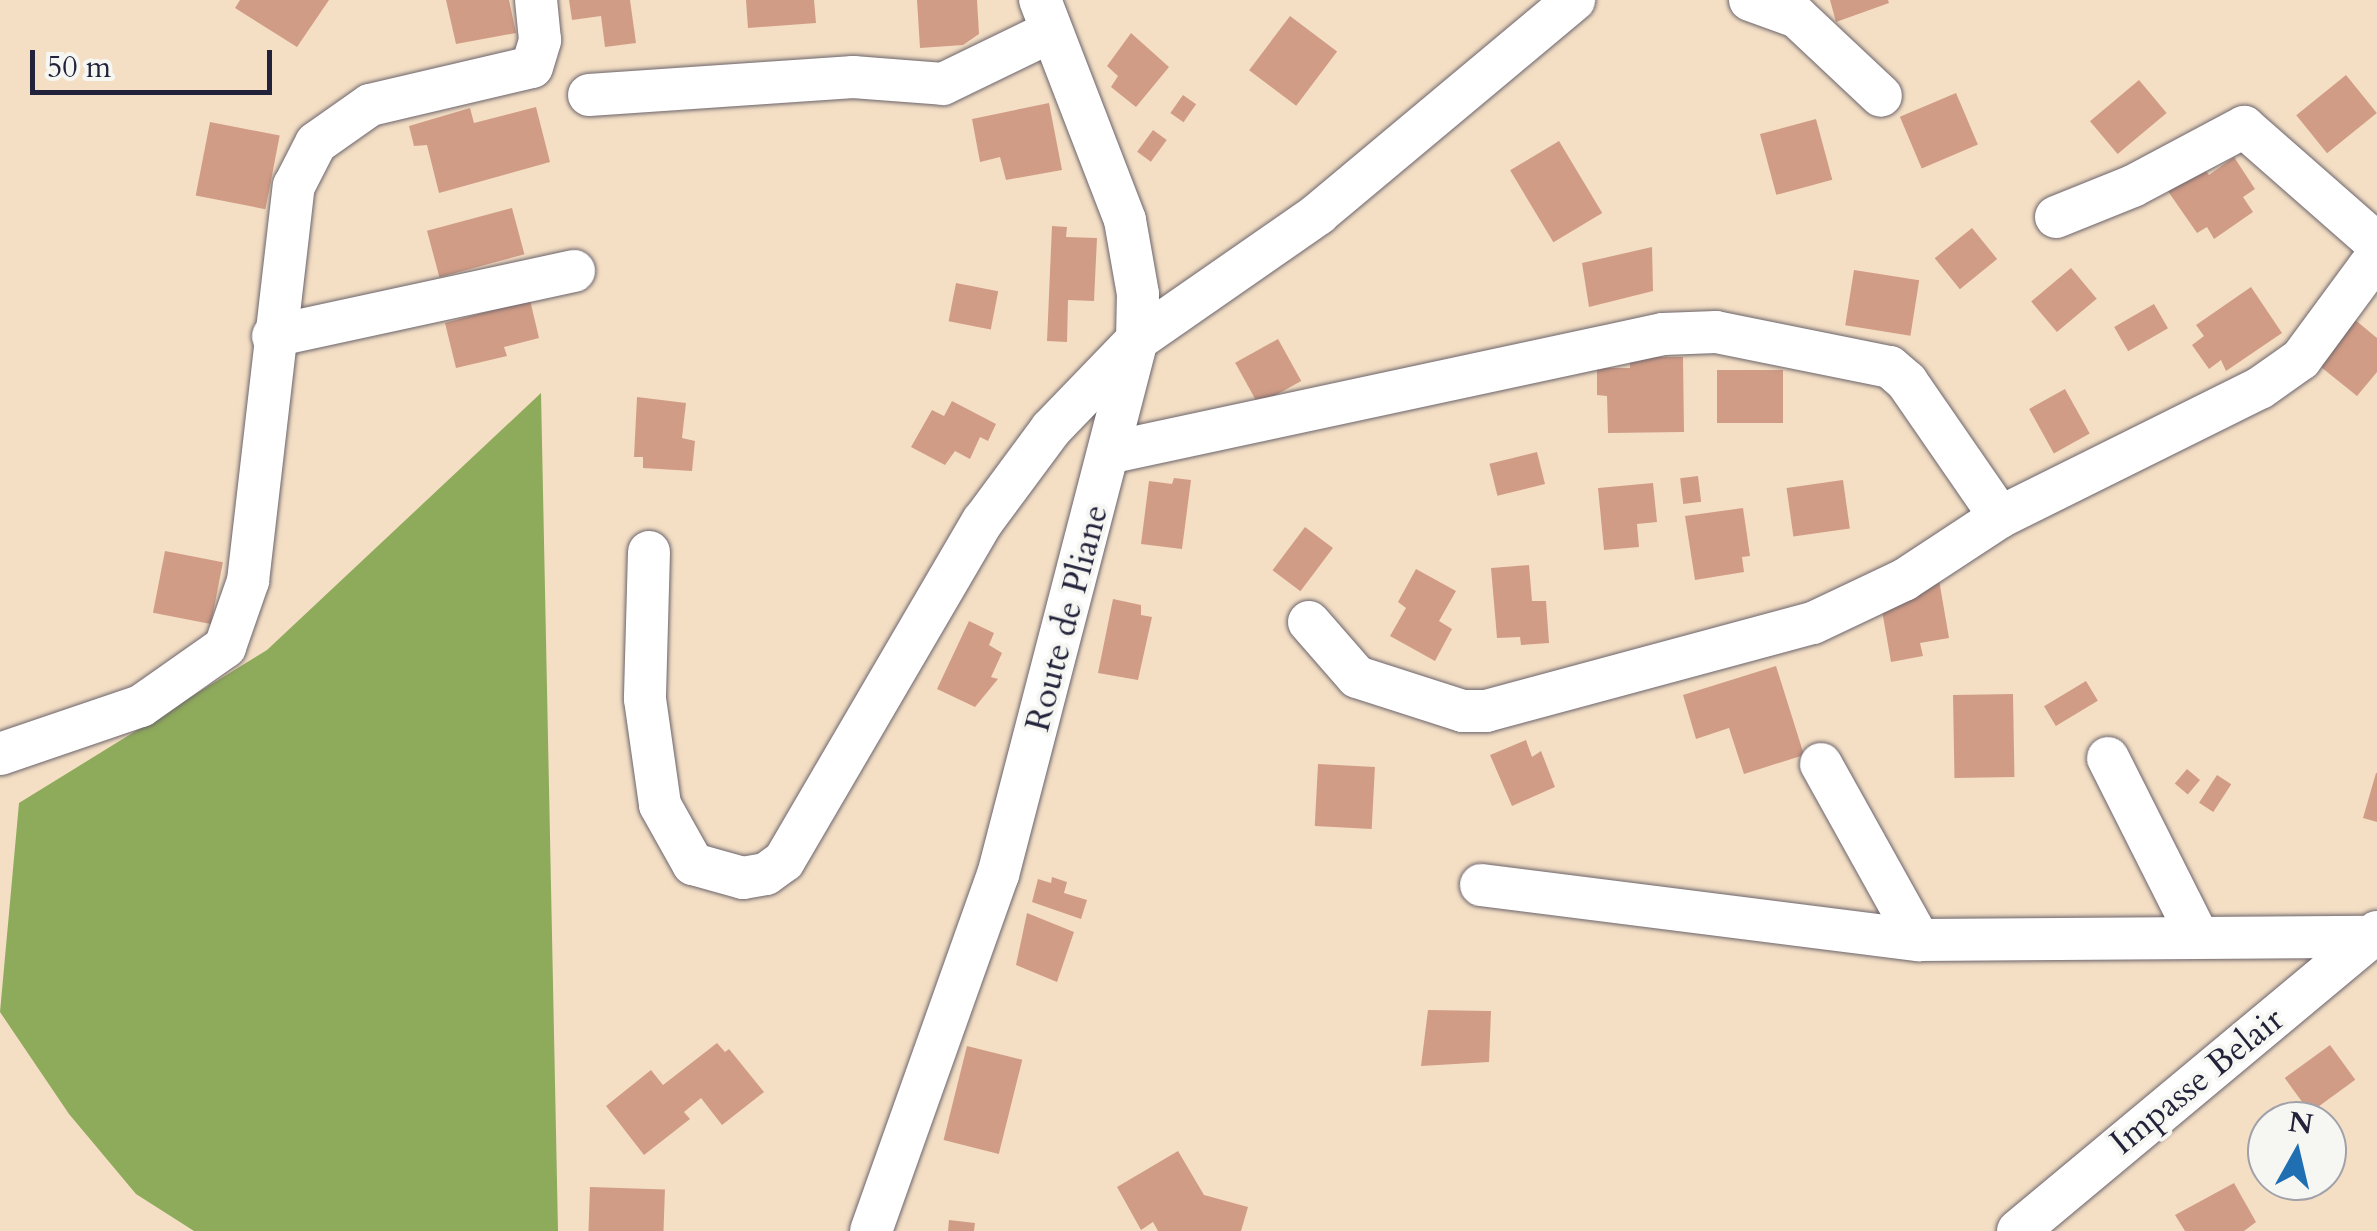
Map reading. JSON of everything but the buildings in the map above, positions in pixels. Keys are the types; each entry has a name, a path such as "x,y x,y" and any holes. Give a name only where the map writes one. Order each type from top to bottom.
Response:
{"street":[{"path":"0,754 141,706 225,647 248,581 273,336 294,186 316,143 370,105 532,67 540,40 536,0"},
{"path":"650,552 645,699 660,805 693,864 743,878 766,874 784,860 896,662 1010,480 1138,340 1318,214 1574,0"},
{"path":"1750,0 1797,16 1881,96"},
{"path":"589,95 853,78 943,84 1045,16"},
{"name":"Route de Pliane","path":"871,1231 998,875 1113,452 1138,340 1125,220 1045,16"},
{"path":"2056,217 2133,186 2244,127 2377,244"},
{"path":"1309,622 1357,678 1444,709 1486,711 1812,624 1904,580 2000,517 2260,388 2301,359 2377,256"},
{"path":"273,336 574,272"},
{"path":"1113,452 1662,334 1716,332 1890,367 1908,382 2000,517"},
{"path":"2108,758 2198,937"},
{"path":"1821,764 1920,940"},
{"path":"1480,884 1920,940 2375,934"},
{"name":"Impasse Belair","path":"2018,1231 2375,934"}],"green space":[{"path":"541,393 558,1231 194,1231 136,1194 69,1114 0,1012 19,803 267,650"}]}
